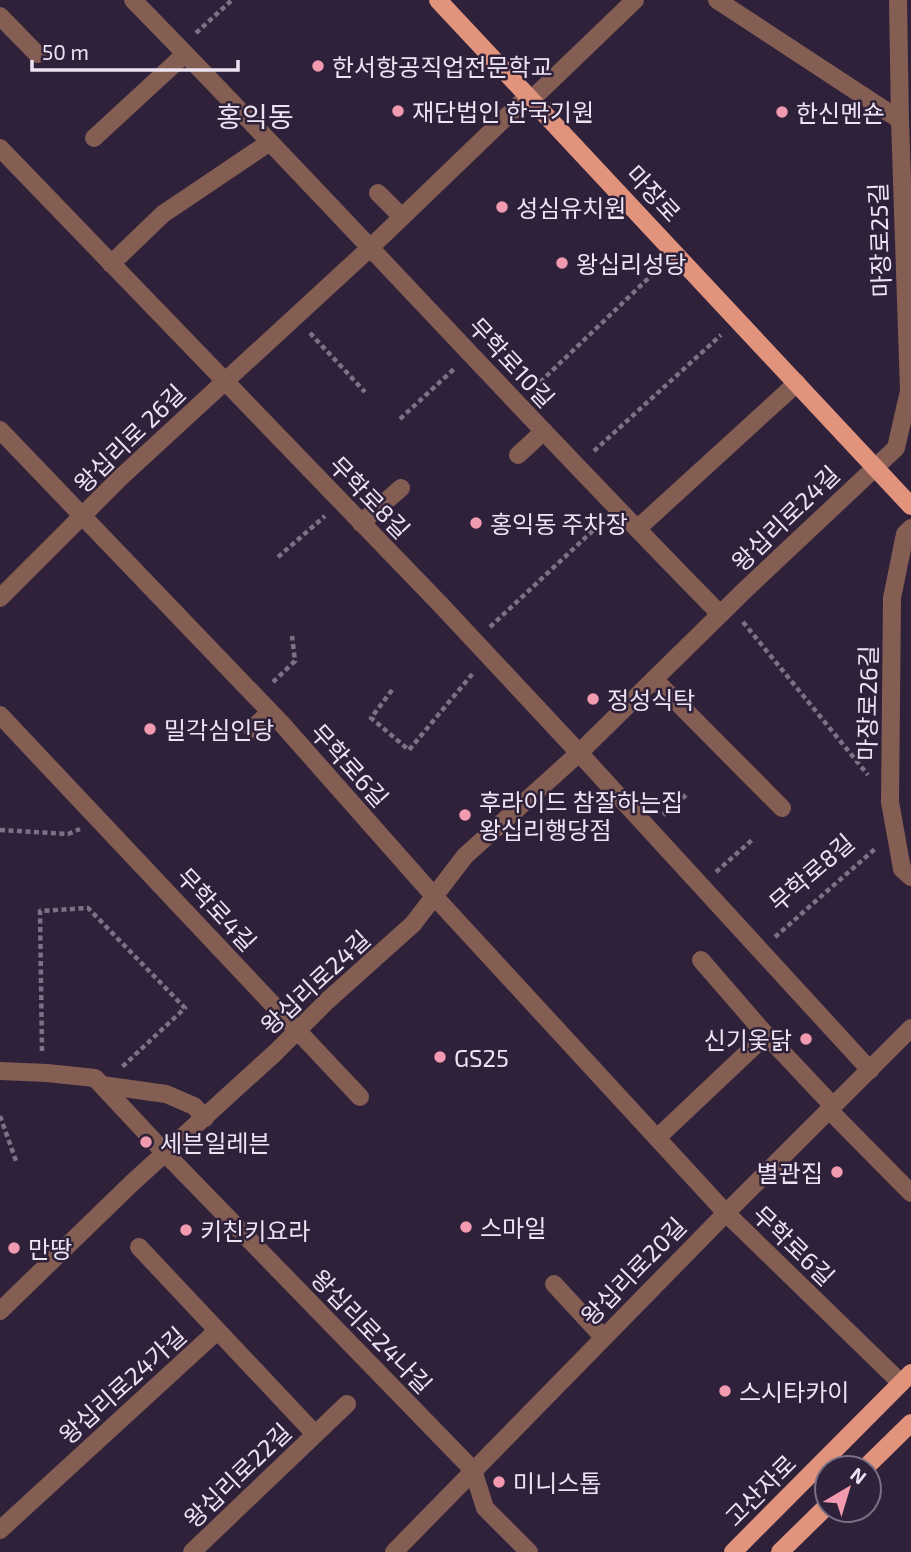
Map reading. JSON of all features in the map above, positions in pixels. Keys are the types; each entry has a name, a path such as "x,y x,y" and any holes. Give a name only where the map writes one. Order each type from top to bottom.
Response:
{"main road":[{"name":"마장로","path":"438,0 911,506"},
{"name":"고산자로","path":"733,1552 906,1378"},
{"path":"880,1454 911,1423"},
{"path":"780,1552 813,1520"}],"street":[{"name":"무학로10길","path":"133,0 182,51 241,101 270,142 617,508 725,610"},
{"path":"530,97 635,0"},
{"path":"717,0 900,120"},
{"name":"마장로25길","path":"875,467 896,448 909,391 898,0"},
{"path":"0,16 37,54"},
{"path":"94,138 182,51"},
{"name":"왕십리로 26길","path":"0,598 120,478 530,97"},
{"path":"111,264 163,214 270,142"},
{"name":"무학로8길","path":"0,148 475,641 870,1070"},
{"path":"378,193 402,217"},
{"path":"637,529 797,383"},
{"name":"무학로6길","path":"0,430 270,712 434,896 726,1213 906,1378"},
{"path":"518,455 544,431"},
{"name":"왕십리로24길","path":"0,1311 132,1183 413,924 466,856 579,752 875,467"},
{"path":"361,523 401,488"},
{"name":"마장로26길","path":"911,528 905,534 892,598 890,802 902,869 911,877"},
{"path":"654,679 782,808"},
{"path":"251,729 270,712"},
{"name":"무학로4길","path":"0,715 360,1097"},
{"path":"701,960 831,1108 911,1193"},
{"name":"왕십리로20길","path":"394,1552 603,1337 911,1028"},
{"path":"657,1138 766,1035"},
{"path":"0,1071 95,1079 102,1085 166,1094 194,1106 205,1118"},
{"name":"왕십리로24나길","path":"102,1085 473,1470 485,1508 529,1552"},
{"name":"왕십리로24가길","path":"0,1530 217,1331 139,1247"},
{"path":"554,1284 603,1337"},
{"name":"왕십리로22길","path":"217,1331 315,1434"},
{"name":"왕십리로22길","path":"192,1552 347,1404"}],"path":[{"path":"182,51 232,0"},
{"path":"518,403 658,269"},
{"path":"295,317 365,392"},
{"path":"578,466 721,335"},
{"path":"400,419 471,354"},
{"path":"278,557 341,502"},
{"path":"475,641 617,508"},
{"name":"왕십리로24길","path":"725,610 890,802"},
{"path":"257,699 295,661 292,636"},
{"path":"392,690 371,718 409,750 488,655"},
{"path":"0,830 68,834 100,821"},
{"name":"무학로8길","path":"760,950 895,831"},
{"path":"700,886 752,841"},
{"path":"43,1073 40,911 88,908 185,1008 102,1085"},
{"path":"0,1116 16,1161"}],"place":[{"name":"한서항공직업전문학교","path":"318,66"},
{"name":"재단법인 한국기원","path":"398,111"},
{"name":"한신멘숀","path":"782,112"},
{"name":"성심유치원","path":"502,207"},
{"name":"왕십리성당","path":"562,263"},
{"name":"홍익동 주차장","path":"476,523"},
{"name":"정성식탁","path":"593,699"},
{"name":"밀각심인당","path":"150,729"},
{"name":"후라이드 참잘하는집 왕십리행당점","path":"465,815"},
{"name":"신기옻닭","path":"806,1039"},
{"name":"GS25","path":"440,1057"},
{"name":"세븐일레븐","path":"146,1142"},
{"name":"별관집","path":"837,1172"},
{"name":"스마일","path":"466,1227"},
{"name":"키친키요라","path":"186,1230"},
{"name":"만땅","path":"14,1248"},
{"name":"스시타카이","path":"725,1391"},
{"name":"미니스톱","path":"499,1482"}],"district":[{"name":"홍익동","path":"255,116"}]}
